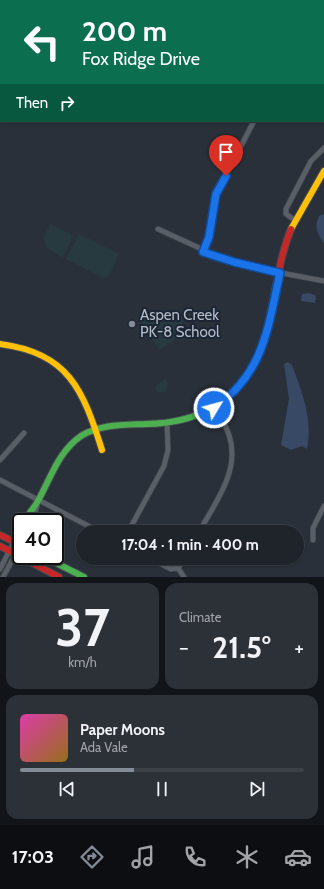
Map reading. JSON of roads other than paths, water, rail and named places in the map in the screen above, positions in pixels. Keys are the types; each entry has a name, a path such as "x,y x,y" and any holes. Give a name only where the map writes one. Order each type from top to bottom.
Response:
{"street":[{"path":"203,252 209,237 216,194 253,122"},
{"path":"296,221 286,214 286,209 311,161 324,148"},
{"path":"30,513 39,500 66,450 78,438 96,430 187,420 214,408 241,385 255,364 264,342 288,238 324,171"},
{"path":"158,229 203,252 234,262 280,273 324,281"},
{"path":"0,344 30,349 51,359 60,366 80,392 96,430 102,450"},
{"path":"203,525 227,480 232,463 229,435 214,408"},
{"path":"132,525 164,466 168,450 167,423"},
{"path":"0,460 24,433"},
{"path":"0,480 87,525"},
{"path":"35,513 39,500"},
{"path":"313,540 313,528 324,506"},
{"path":"0,534 12,540"},
{"path":"0,569 12,544"},
{"path":"0,546 12,552"},
{"path":"3,577 12,560"},
{"path":"37,565 60,577"},
{"path":"60,565 84,577"},
{"path":"163,565 171,569 178,568 180,565"},
{"path":"178,568 184,577"}],"water":[{"path":"324,214 324,243 318,233 317,220 319,216"},
{"path":"310,293 316,296 315,303 301,301 302,294"},
{"path":"288,362 292,365 306,406 309,427 307,449 302,446 291,450 281,445 289,399 284,364"}],"place":[{"name":"Aspen Creek PK-8 School","path":"132,324"}]}
